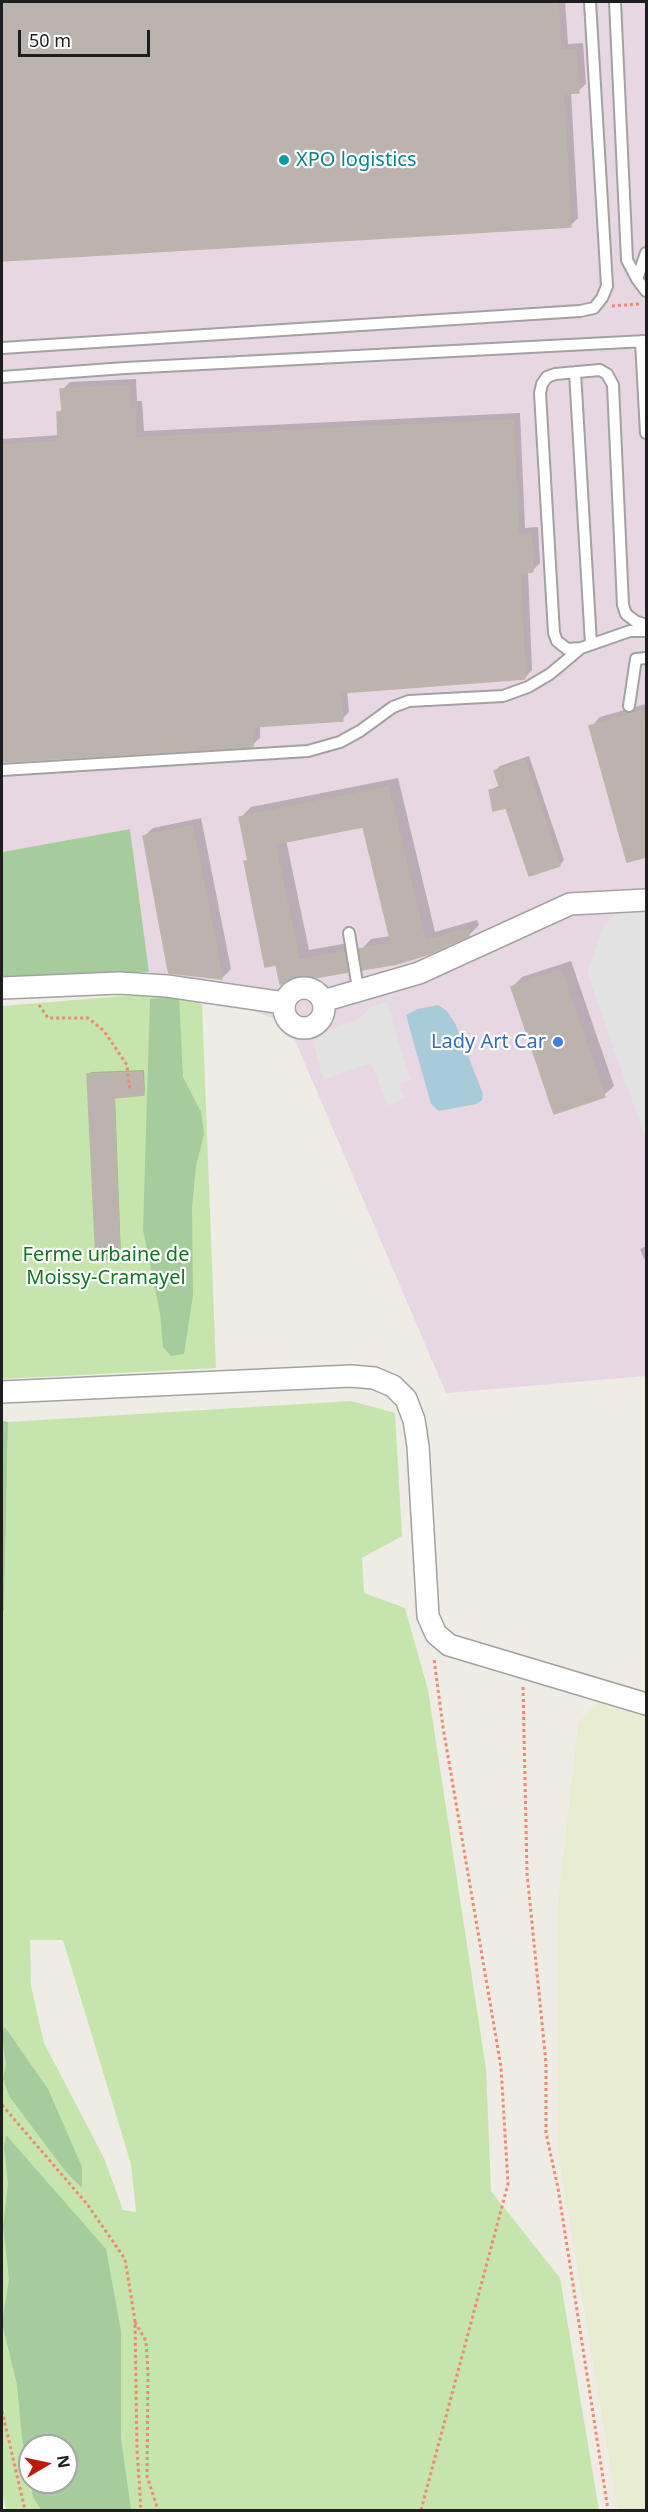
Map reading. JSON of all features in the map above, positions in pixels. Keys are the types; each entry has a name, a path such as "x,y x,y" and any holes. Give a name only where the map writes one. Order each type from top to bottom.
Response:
{"street":[{"path":"323,1000 419,973 570,904 646,900"},
{"path":"2,988 119,983 167,986 284,1003"},
{"path":"306,987 316,991 323,1000 324,1014 320,1020 303,1028 288,1020 284,1003 290,993 306,987"},
{"path":"2,1392 351,1376 374,1378 393,1386 406,1399 414,1420 418,1446 428,1616 436,1634 449,1645 646,1704"}],"lane":[{"path":"2,348 580,311 594,308 602,298 607,286 590,2"},
{"path":"615,2 627,260 646,291"},
{"path":"637,279 646,253"},
{"path":"2,377 125,368 644,341 646,433"},
{"path":"646,625 626,614 623,605 613,385 607,374 600,370 555,374 547,377 540,393 554,633 557,641 567,649 586,646 630,631 646,631"},
{"path":"575,372 586,646"},
{"path":"2,770 308,751 340,742 360,731 393,707 409,700 503,696 528,687 550,674 586,646"},
{"path":"629,706 636,659 646,658"},
{"path":"349,933 357,989"}],"path":[{"path":"594,308 646,303"},
{"path":"36,985 40,1007 48,1018 88,1018 104,1031 127,1065 130,1091"},
{"path":"421,2511 507,2184 501,2067 443,1726 433,1649"},
{"path":"523,1667 527,1873 546,2063 546,2133 558,2188 608,2511"},
{"path":"2,2105 87,2204 125,2259 135,2321 137,2450 141,2511"},
{"path":"135,2321 146,2341 147,2476 158,2511"},
{"path":"2,2411 25,2511"}],"shaded area":[{"path":"2,2 646,2 646,1376 446,1393 288,1024 149,972 130,829 2,852"},
{"path":"646,905 646,1140 587,972 604,925 623,907"},
{"path":"387,1002 410,1080 399,1083 404,1097 388,1106 371,1063 323,1080 312,1035 356,1021 371,1007"}],"green space":[{"path":"130,829 149,972 2,977 2,852"},
{"name":"Ferme urbaine de Moissy-Cramayel","path":"174,992 202,1004 216,1368 2,1379 2,1006"},
{"path":"179,997 183,1077 201,1112 204,1134 196,1166 192,1208 193,1295 184,1354 171,1356 163,1347 160,1313 143,1230 150,999"},
{"path":"351,1401 395,1413 402,1536 362,1558 364,1593 405,1608 428,1690 486,2069 491,2191 560,2278 599,2510 6,2510 2,2492 2,1611 4,1610 8,1422","holes":["30,1940 63,1940 131,2164 136,2212 123,2210 104,2158 44,2043 31,1986"]},
{"path":"2,1421 8,1422 4,1611 2,1611"},
{"path":"597,1703 646,1717 646,2510 618,2510 558,2152 558,1903 578,1724"},
{"path":"4,2026 48,2089 82,2167 82,2188 66,2172 9,2096 3,2079 6,2064 2,2036"},
{"path":"6,2135 106,2249 121,2331 121,2438 131,2510 41,2510 33,2497 32,2494 78,2494 78,2434 22,2434 17,2385 2,2323 9,2279 3,2226 8,2184 4,2147"}],"water":[{"path":"438,1005 447,1011 455,1023 483,1094 482,1100 476,1104 439,1111 431,1104 406,1015 418,1009"}],"building":[{"name":"XPO logistics","path":"2,2 558,2 561,51 576,50 579,93 563,94 571,227 2,261"},
{"path":"129,386 130,408 135,408 136,438 513,420 518,535 531,534 533,572 520,573 525,679 340,693 343,721 252,727 253,747 2,762 2,445 58,442 57,412 62,412 60,389"},
{"path":"641,711 646,729 646,857 627,862 589,726"},
{"path":"525,760 560,866 529,876 506,808 493,811 489,790 500,788 494,771"},
{"path":"388,787 425,941 467,929 469,936 429,954 397,964 362,970 359,949 391,943 363,827 275,844 299,960 344,952 348,972 280,984 276,965 265,967 244,861 248,861 239,817"},
{"path":"192,826 222,979 169,973 168,970 143,836"},
{"path":"561,970 605,1097 554,1114 511,987"},
{"path":"142,1072 144,1095 114,1098 120,1259 96,1260 87,1074"}],"place":[{"name":"XPO logistics","path":"284,160"},
{"name":"Lady Art Car","path":"558,1042"}]}
